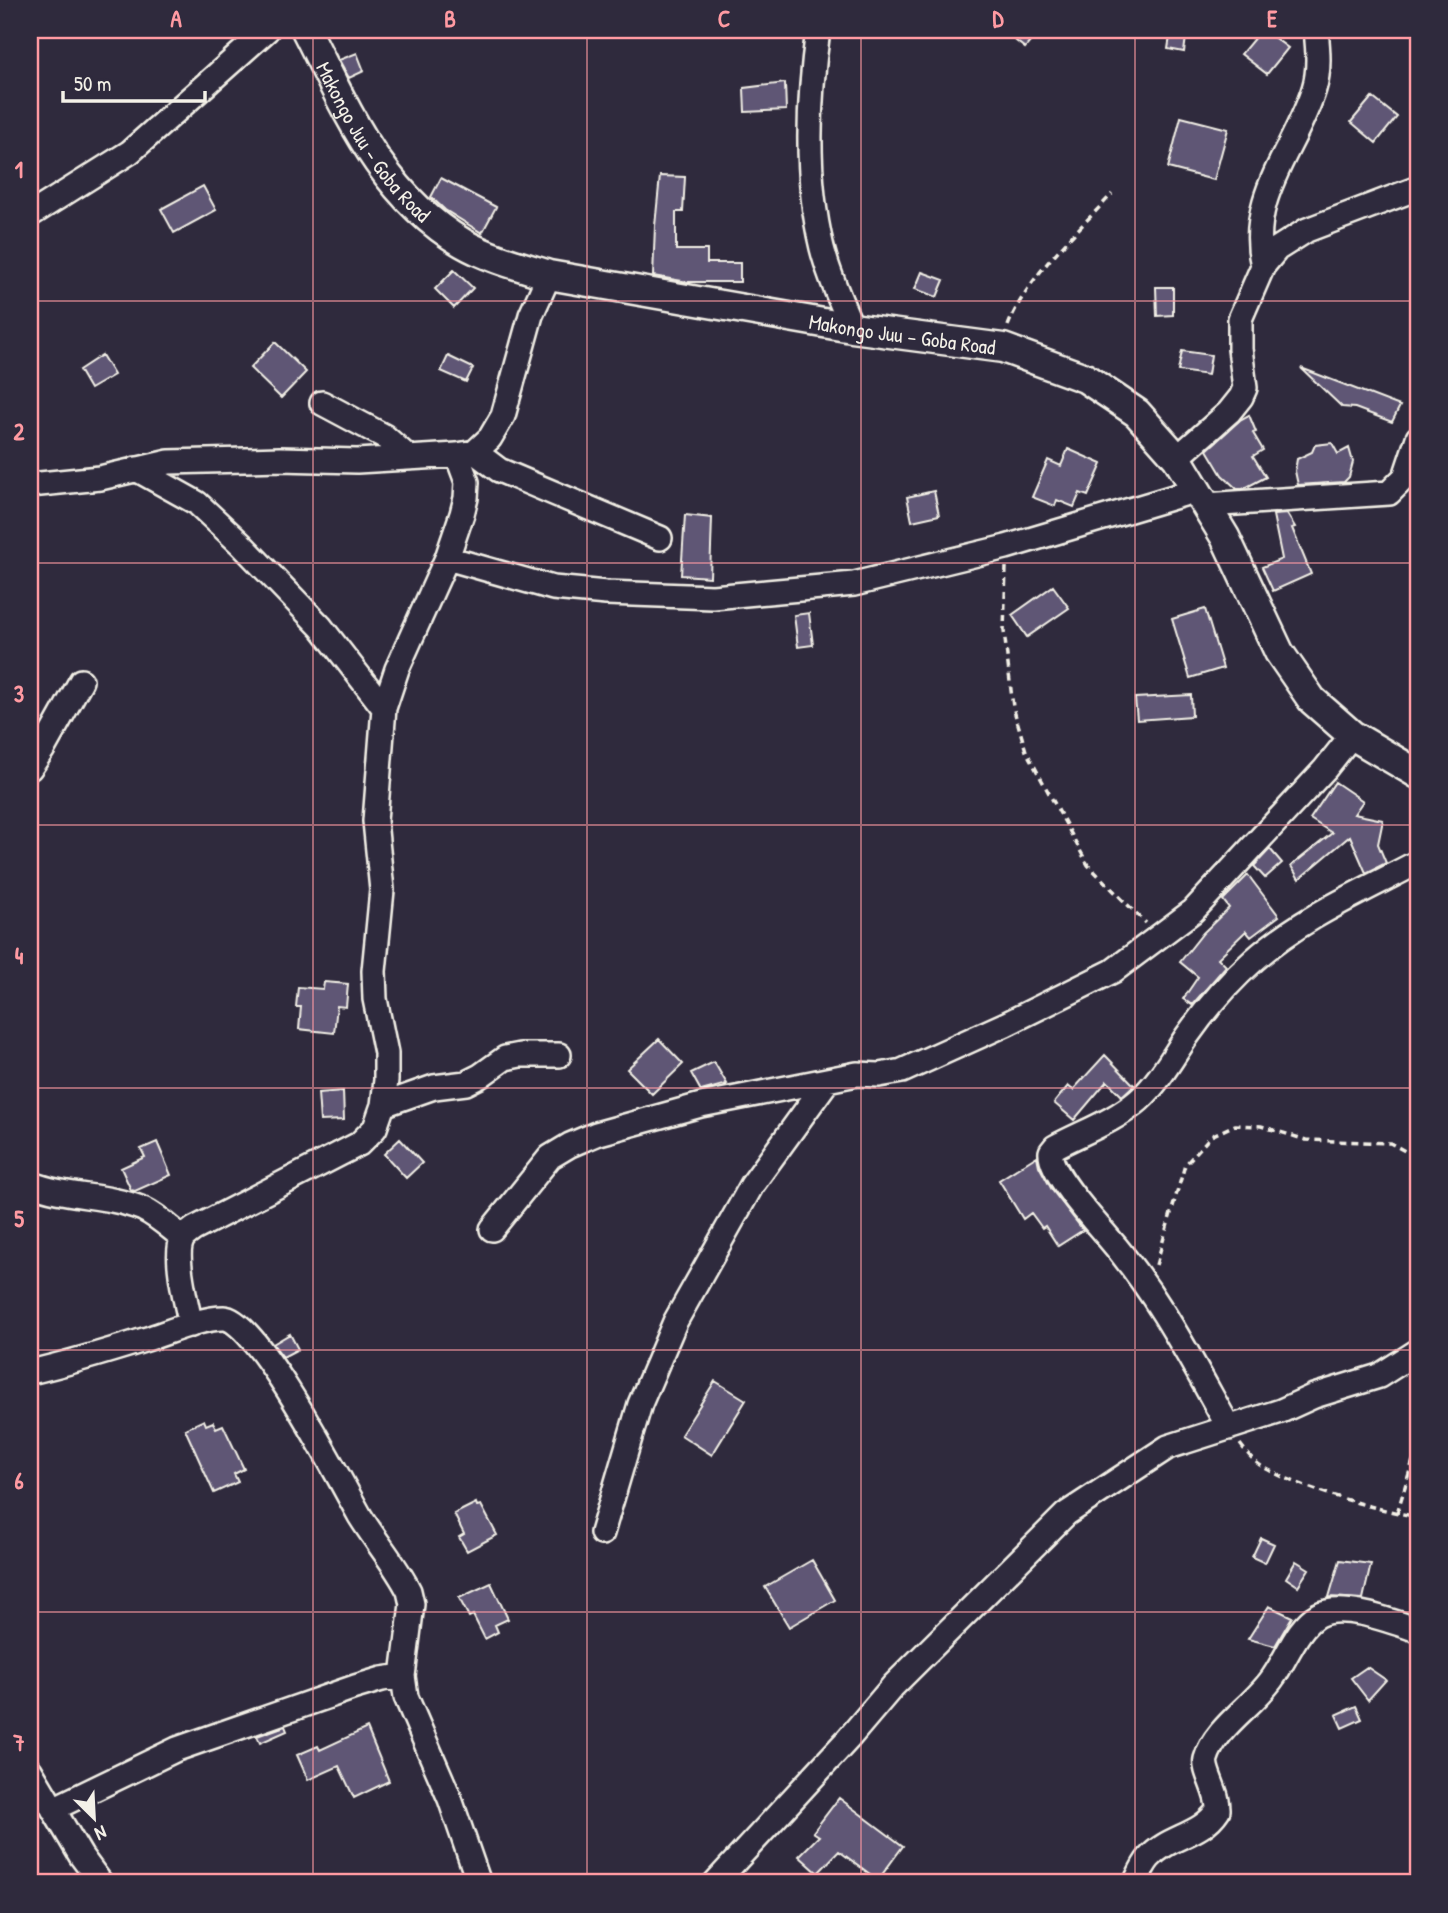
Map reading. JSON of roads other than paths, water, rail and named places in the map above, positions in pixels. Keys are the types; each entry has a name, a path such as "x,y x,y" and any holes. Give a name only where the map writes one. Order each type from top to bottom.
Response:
{"street":[{"path":"30,215 130,152 267,30"},
{"name":"Makongo Juu – Goba Road","path":"306,30 364,144 397,189 463,243 508,262 549,275 852,328 1003,348 1085,378 1137,413 1177,458 1225,537 1279,652 1312,700 1352,735 1418,774"},
{"path":"818,30 813,66 810,159 814,202 822,248 836,292 852,328"},
{"path":"1262,266 1258,230 1267,191 1314,88 1319,55 1316,30"},
{"path":"1177,458 1229,412 1241,397 1245,388 1240,349 1240,319 1262,266 1277,249 1307,230 1418,188"},
{"path":"466,454 489,438 503,416 523,340 549,275"},
{"path":"322,403 384,436 409,458"},
{"path":"447,558 553,588 606,593 713,597 854,584 1201,497 1389,493 1405,477 1418,438"},
{"path":"191,1325 179,1250 183,1238 194,1229 359,1144 375,1128 383,1105 386,1054 375,999 374,971 382,890 375,821 384,708 397,669 447,558 466,498 466,454"},
{"path":"30,485 100,478 169,462 280,459 356,461 466,454 660,538"},
{"path":"136,469 197,503 241,544 321,627 384,708"},
{"path":"30,768 81,681"},
{"path":"492,1229 550,1157 596,1134 701,1105 857,1074 879,1075 902,1071 1113,971 1193,911 1325,769 1352,735"},
{"path":"1229,1428 1153,1294 1135,1268 1078,1202 1051,1160 1051,1152 1055,1147 1111,1119 1139,1100 1161,1076 1188,1034 1222,992 1254,960 1287,934 1332,905 1418,862"},
{"path":"383,1105 434,1087 466,1083 505,1058 520,1055 559,1055"},
{"path":"602,1533 640,1404 675,1322 752,1185 828,1080"},
{"path":"30,1183 46,1190 113,1200 143,1209 183,1238"},
{"path":"30,1372 191,1325 227,1318 244,1328 305,1416 360,1514 409,1591 412,1604 403,1676 406,1697 450,1799 479,1883"},
{"path":"715,1883 848,1740 893,1686 1066,1514 1168,1447 1379,1376 1418,1351"},
{"path":"1135,1883 1149,1858 1201,1829 1213,1819 1219,1801 1205,1762 1212,1746 1272,1679 1303,1629 1318,1615 1337,1611 1350,1612 1418,1629"},
{"path":"53,1809 177,1749 355,1687 403,1676"},
{"path":"30,1770 101,1883"}]}
